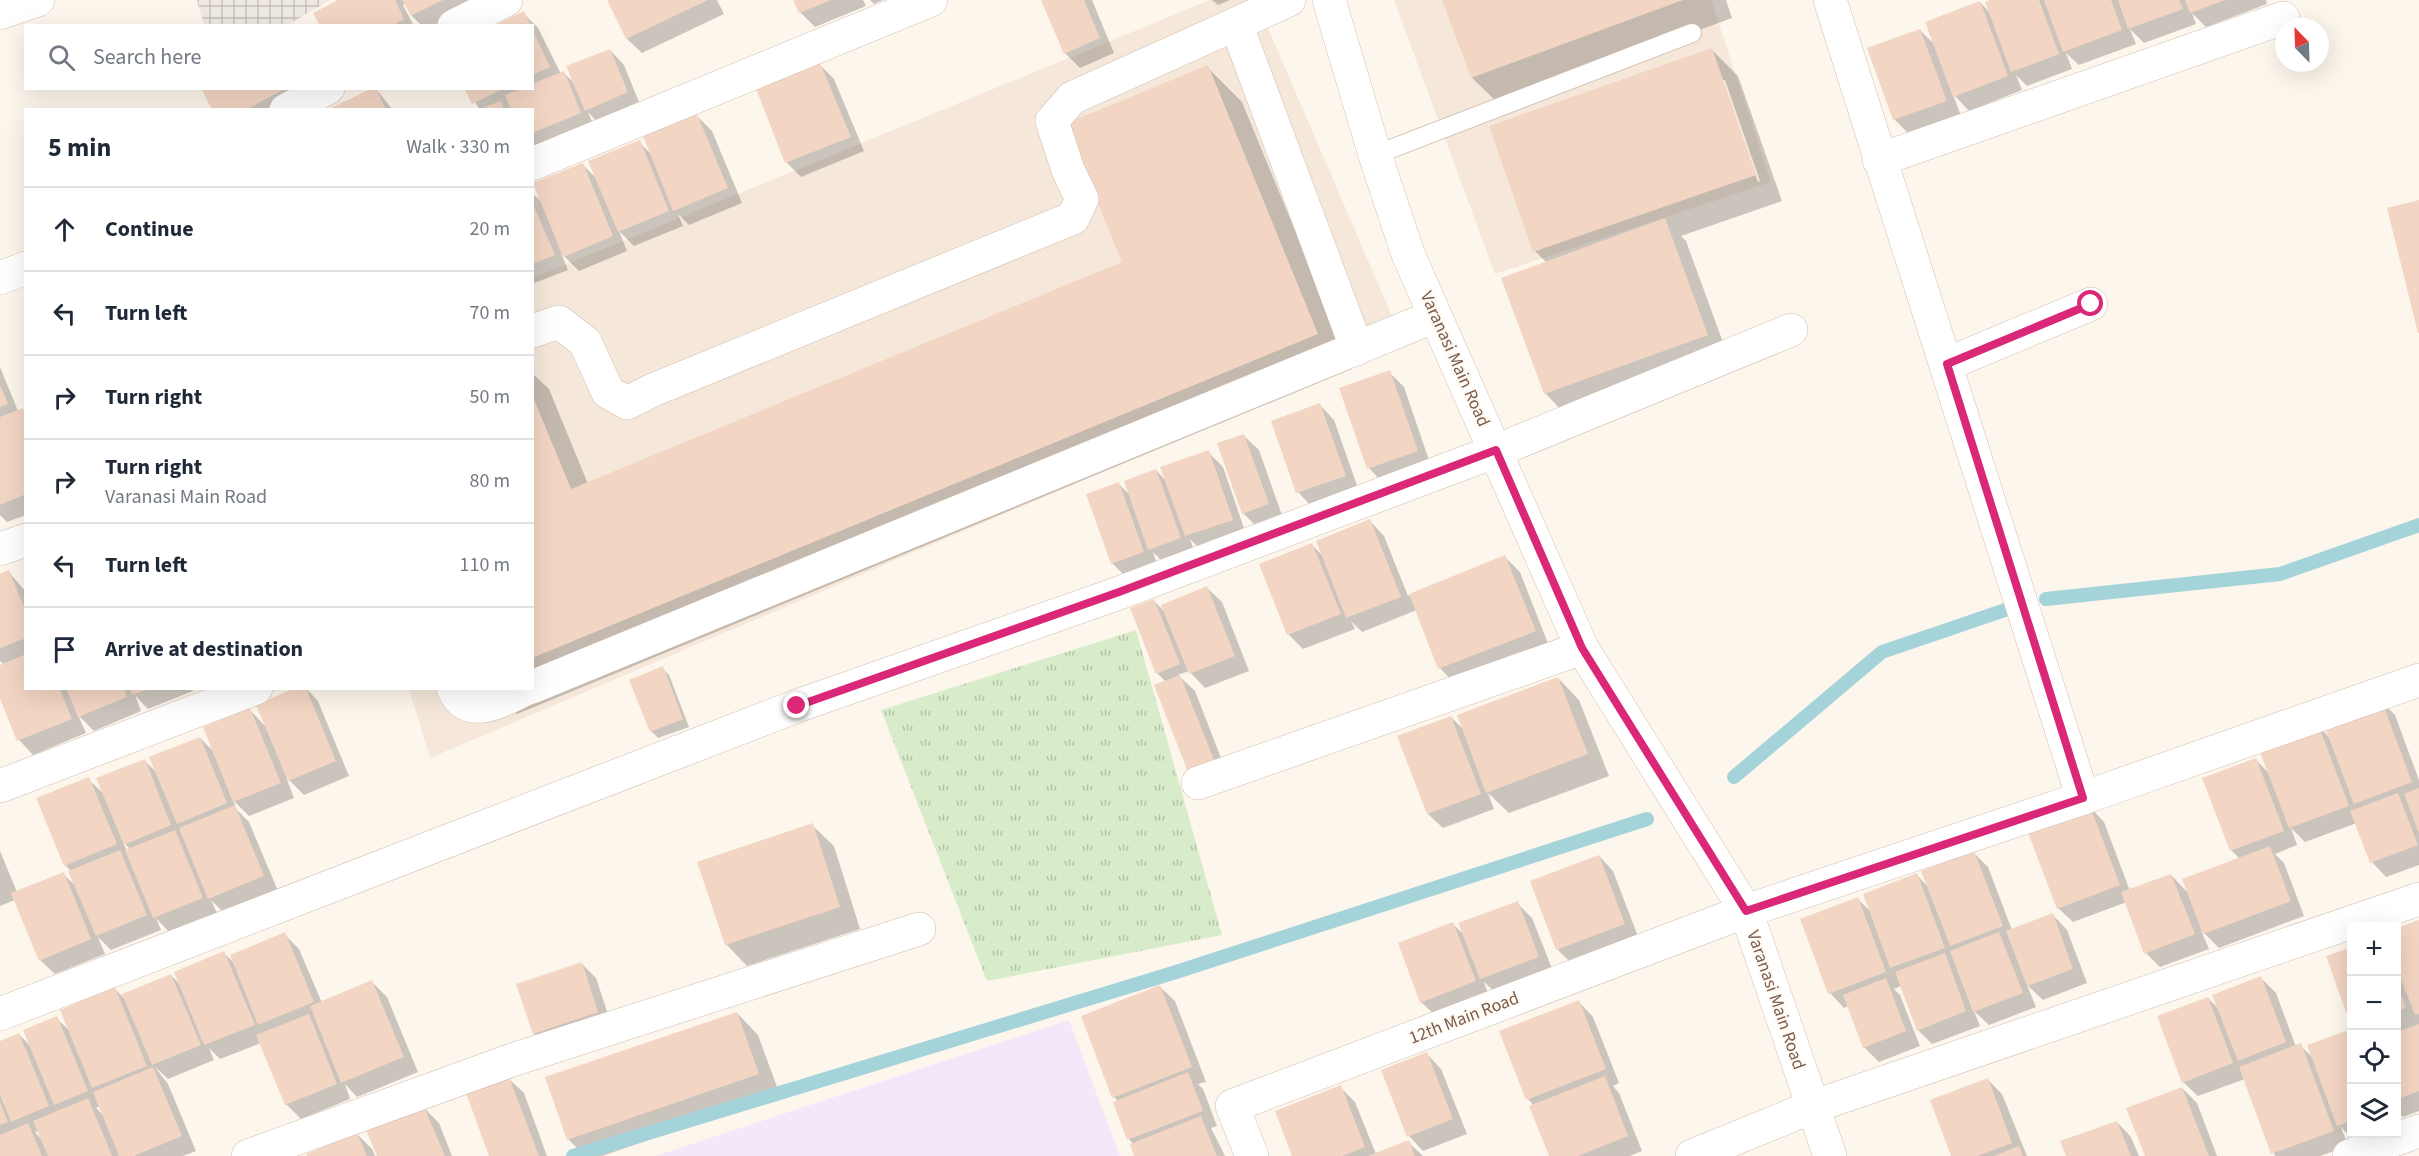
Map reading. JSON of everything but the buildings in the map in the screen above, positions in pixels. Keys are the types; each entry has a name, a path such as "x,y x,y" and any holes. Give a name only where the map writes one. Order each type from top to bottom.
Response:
{"street":[{"path":"0,13 38,0"},
{"path":"458,24 506,0"},
{"path":"534,163 931,0"},
{"path":"534,330 559,322 585,342 608,392 627,403 664,385 1073,218 1082,199 1068,170 1052,120 1072,98 1289,0"},
{"name":"Varanasi Main Road","path":"1329,0 1375,155 1408,254 1582,648 1746,911 1830,1156"},
{"path":"1830,0 2083,798"},
{"path":"1879,160 2275,21"},
{"path":"1236,24 1357,349"},
{"path":"290,108 324,90"},
{"path":"0,278 24,269"},
{"path":"1947,364 2091,304"},
{"path":"534,686 1435,316"},
{"path":"0,1014 797,706 1119,592 1496,450 1791,330"},
{"path":"0,549 24,541"},
{"path":"1198,783 1582,648"},
{"path":"1746,911 2083,798 2419,680"},
{"path":"0,786 251,690"},
{"path":"454,690 463,705 475,708 524,690"},
{"path":"1692,1156 1812,1107 2419,899"},
{"name":"12th Main Road","path":"1252,1156 1232,1106 1746,911"},
{"path":"248,1156 515,1059 919,929"},
{"path":"2349,1156 2419,1131"}],"lane":[{"path":"1375,155 1692,33"}],"shaded area":[{"path":"197,0 330,0 289,24 204,24"},
{"path":"1210,0 1256,0 1404,344 430,758 409,690 534,690 534,278"},
{"path":"1394,0 1711,0 1771,182 1495,274"},
{"path":"1069,1020 1120,1156 655,1156"}],"green space":[{"path":"1136,630 1222,935 987,981 881,710"}],"waterway":[{"path":"2046,599 2280,574 2419,525"},
{"path":"1734,777 1882,652 2008,609"},
{"path":"573,1156 1173,973 1647,819"}],"route":[{"path":"797,706 1119,592 1496,450 1582,648 1746,911 2083,798 1947,364 2091,304"}]}
